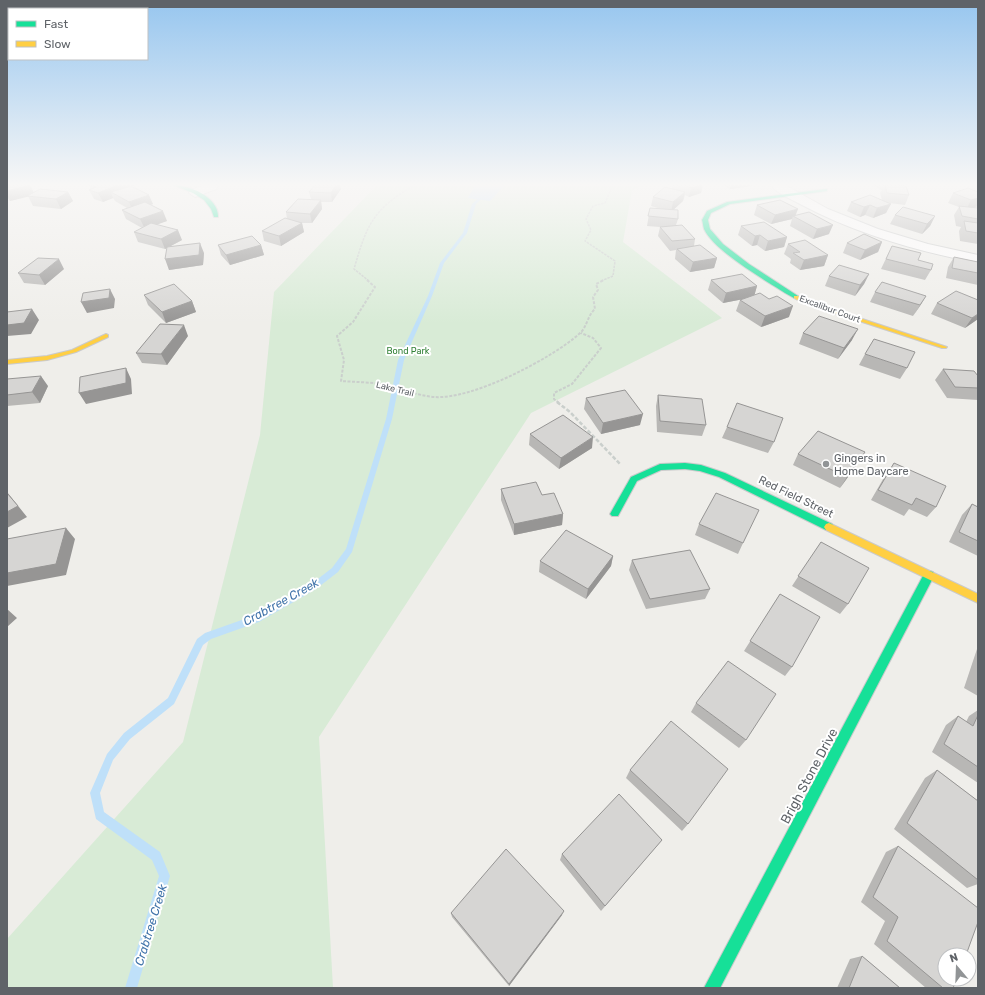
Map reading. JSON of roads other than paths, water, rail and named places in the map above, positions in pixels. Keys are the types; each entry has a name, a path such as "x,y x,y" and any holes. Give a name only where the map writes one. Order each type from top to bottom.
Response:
{"street":[{"name":"Excalibur Court","path":"707,231 716,241 788,293 821,308 944,347"},
{"path":"874,231 918,246 978,259"},
{"path":"7,362 47,358 74,351 106,336"},
{"name":"Red Field Street","path":"616,514 634,479 660,468 670,466 701,468 722,475 978,599"},
{"name":"Brigh Stone Drive","path":"712,988 929,575"}],"waterway":[{"name":"Crabtree Creek","path":"131,988 165,876 156,856 100,815 95,793 110,757 127,736 171,701 200,642 208,636 256,619 313,587 335,570 349,550 389,419 401,360 430,296 442,263 465,231"}],"place":[{"name":"Gingers in Home Daycare","path":"826,464"}],"park label":[{"name":"Bond Park","path":"408,351"}]}
